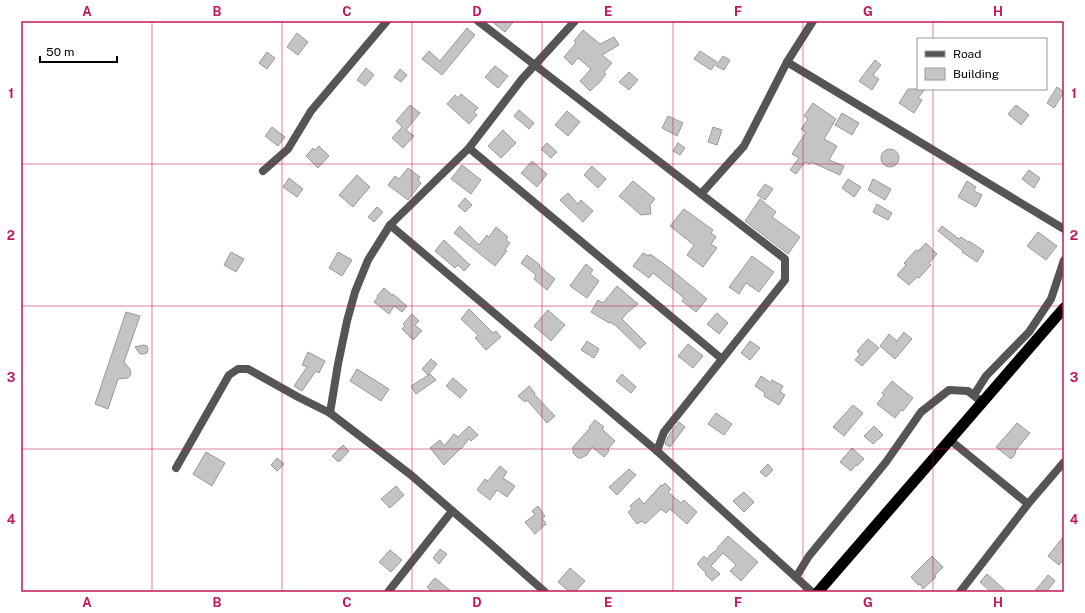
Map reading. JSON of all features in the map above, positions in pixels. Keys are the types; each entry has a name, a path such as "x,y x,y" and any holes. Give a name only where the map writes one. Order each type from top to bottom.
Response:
{"highway":[{"path":"818,592 950,440 978,399 1064,308"}],"street":[{"path":"263,171 288,149 311,111 387,21"},
{"path":"478,21 785,259 785,280 664,432 657,452"},
{"path":"330,413 338,364 355,292 368,260 390,224 469,148 522,79 575,21"},
{"path":"701,194 744,146 787,62 813,21"},
{"path":"787,62 1064,229"},
{"path":"469,148 722,359"},
{"path":"390,224 657,452 812,592"},
{"path":"796,578 809,556 886,462 921,412 949,390 968,391 978,399 986,376 1029,332 1051,299 1064,260"},
{"path":"176,468 228,375 238,369 248,369 298,398 330,413 411,475 545,592"},
{"path":"950,440 1028,504"},
{"path":"960,592 1028,504 1064,462"},
{"path":"388,592 452,511"}],"building":[{"path":"491,21 514,21 505,32"},
{"path":"467,28 475,35 442,75 422,59 429,51 440,61"},
{"path":"583,30 600,44 614,37 619,45 602,55 612,63 604,72 606,74 600,82 590,91 580,81 591,69 578,58 572,65 564,57 576,43 574,41"},
{"path":"297,33 308,42 298,55 287,47"},
{"path":"700,51 717,62 711,70 694,59"},
{"path":"267,52 275,58 267,69 259,63"},
{"path":"723,56 730,60 724,70 716,66"},
{"path":"875,60 881,65 873,75 879,79 872,90 859,81"},
{"path":"495,66 508,76 498,88 485,77"},
{"path":"366,68 374,75 365,86 357,80"},
{"path":"400,69 407,75 401,82 394,77"},
{"path":"629,72 638,80 629,90 619,82"},
{"path":"1057,87 1064,92 1054,108 1047,103"},
{"path":"908,89 924,90 918,98 922,100 914,113 899,103"},
{"path":"461,94 478,108 474,112 477,115 469,124 447,104 455,95 458,98"},
{"path":"813,103 836,119 824,139 837,146 829,160 844,166 840,175 811,162 810,164 805,162 796,174 790,170 799,158 792,154 806,132 801,129 808,119 804,116"},
{"path":"410,105 420,113 406,130 414,136 403,148 392,138 402,127 396,121"},
{"path":"1016,105 1029,115 1021,125 1008,114"},
{"path":"519,110 534,123 529,129 514,116"},
{"path":"567,111 580,122 568,136 555,125"},
{"path":"842,113 859,123 852,135 835,125"},
{"path":"668,116 683,123 677,136 662,128"},
{"path":"272,127 285,137 278,146 265,136"},
{"path":"713,127 722,130 717,145 708,142"},
{"path":"503,130 516,143 501,158 488,146"},
{"path":"547,143 557,152 551,158 541,149"},
{"path":"678,143 685,148 680,155 673,151"},
{"path":"319,146 329,156 318,168 306,156 313,148 315,150"},
{"path":"886,149 894,149 899,154 897,165 894,167 886,167 881,162 881,154"},
{"path":"532,161 547,174 537,187 521,173"},
{"path":"462,165 481,180 471,194 451,179"},
{"path":"592,166 606,179 598,188 584,175"},
{"path":"408,168 420,177 418,180 421,183 408,200 388,185 395,176 399,179"},
{"path":"1029,170 1040,178 1034,188 1022,179"},
{"path":"357,175 370,187 353,207 339,195"},
{"path":"289,178 303,189 297,197 283,187"},
{"path":"848,179 861,187 854,197 842,188"},
{"path":"873,179 891,189 885,200 868,190"},
{"path":"633,181 655,199 650,205 651,214 641,215 619,196"},
{"path":"967,181 976,187 974,191 982,195 976,207 958,197"},
{"path":"765,184 773,189 765,200 757,195"},
{"path":"568,193 578,204 581,200 593,211 583,222 560,200"},
{"path":"465,198 472,205 465,212 458,206"},
{"path":"760,199 776,212 772,217 800,237 788,254 745,221"},
{"path":"877,204 892,213 888,220 873,212"},
{"path":"377,207 383,212 374,222 368,217"},
{"path":"684,209 713,230 711,233 716,237 711,244 717,248 703,267 687,255 694,245 670,226"},
{"path":"460,226 479,245 487,235 489,237 496,227 508,237 506,240 510,243 505,250 507,251 495,266 454,233"},
{"path":"942,226 959,239 961,237 984,251 977,262 962,252 963,251 938,231"},
{"path":"1038,232 1057,246 1046,260 1027,246"},
{"path":"444,240 470,265 464,271 458,265 455,268 435,251"},
{"path":"926,243 937,254 929,263 931,265 919,278 917,277 909,285 897,275 906,265 904,263 916,250 918,251"},
{"path":"231,252 244,259 236,272 224,265"},
{"path":"338,252 352,260 342,276 329,268"},
{"path":"643,253 649,256 650,254 707,299 696,312 682,301 684,298 653,273 649,278 633,266"},
{"path":"527,255 555,279 547,290 534,279 536,275 521,263"},
{"path":"752,256 774,272 759,292 746,283 739,294 729,287"},
{"path":"586,264 593,270 590,274 599,281 587,298 570,286"},
{"path":"617,286 638,304 622,319 646,343 640,349 616,326 591,312 598,300 603,303"},
{"path":"384,288 407,306 402,312 394,306 389,314 374,302"},
{"path":"469,309 493,333 496,331 501,337 486,350 475,338 478,335 461,319"},
{"path":"548,310 565,325 551,341 534,326"},
{"path":"126,312 140,316 124,362 130,369 131,374 128,378 118,379 108,409 95,404"},
{"path":"717,313 728,323 719,334 707,324"},
{"path":"412,314 419,321 415,325 422,331 413,340 402,329 405,326 403,324"},
{"path":"904,332 912,339 895,359 880,346 889,334 897,341"},
{"path":"868,339 879,348 862,366 855,360 860,354 857,351"},
{"path":"587,341 599,349 594,358 581,350"},
{"path":"750,341 760,348 750,360 741,353"},
{"path":"688,344 703,356 693,368 678,356"},
{"path":"143,345 147,346 147,353 140,354 135,347"},
{"path":"308,352 325,361 319,373 316,371 302,391 294,386 307,367 302,365"},
{"path":"431,359 437,364 428,375 422,369"},
{"path":"357,369 389,389 381,401 350,381"},
{"path":"430,374 436,380 416,394 411,386"},
{"path":"622,374 636,387 631,393 616,381"},
{"path":"761,376 771,383 772,380 783,386 780,392 785,395 779,405 764,396 765,393 755,386"},
{"path":"453,378 467,390 460,398 446,386"},
{"path":"892,381 913,398 903,411 901,410 895,418 877,404 884,395 882,393"},
{"path":"529,386 535,393 534,394 555,416 547,423 527,400 525,402 518,396"},
{"path":"853,405 863,413 844,436 833,427"},
{"path":"716,413 732,424 724,435 708,424"},
{"path":"595,420 604,427 602,429 615,441 608,449 609,451 604,457 592,447 587,455 578,458 573,453 573,447"},
{"path":"679,422 685,427 670,447 665,444 669,435"},
{"path":"1017,423 1030,433 1015,451 1016,453 1011,459 996,447"},
{"path":"469,426 478,435 471,441 469,439 444,465 430,448 440,440 444,446 454,434 458,437"},
{"path":"874,426 883,435 873,444 864,436"},
{"path":"343,445 349,451 340,461 337,461 332,456"},
{"path":"852,448 864,459 851,471 840,462"},
{"path":"206,452 225,463 212,486 193,474"},
{"path":"277,458 284,464 277,471 271,465"},
{"path":"768,464 773,470 766,477 760,472"},
{"path":"500,466 507,472 503,478 515,486 507,497 497,490 490,500 477,490 485,479 488,481"},
{"path":"629,469 636,475 617,495 609,487"},
{"path":"665,483 671,489 668,492 681,503 684,500 697,512 687,524 670,509 666,513 661,509 645,524 642,521 637,524 628,512 632,509 630,506 639,498 644,504 661,485 662,486"},
{"path":"396,486 404,495 390,508 381,499"},
{"path":"744,492 754,502 744,512 733,501"},
{"path":"538,506 545,516 542,518 546,524 535,534 525,522 535,515 532,511"},
{"path":"728,536 758,562 741,581 730,571 736,565 723,553 711,566 720,574 712,581 697,564 704,556 707,559 718,549 717,548"},
{"path":"1064,536 1064,559 1059,565 1048,556"},
{"path":"440,549 447,554 439,564 433,558"},
{"path":"390,550 402,560 391,572 379,562"},
{"path":"932,556 943,567 935,575 936,577 923,589 920,584 918,585 911,577"},
{"path":"570,568 585,581 575,592 570,592 558,582"},
{"path":"987,574 1007,592 991,592 980,582"},
{"path":"1048,575 1055,581 1046,592 1034,592"},
{"path":"435,578 452,592 432,592 427,587"}]}
